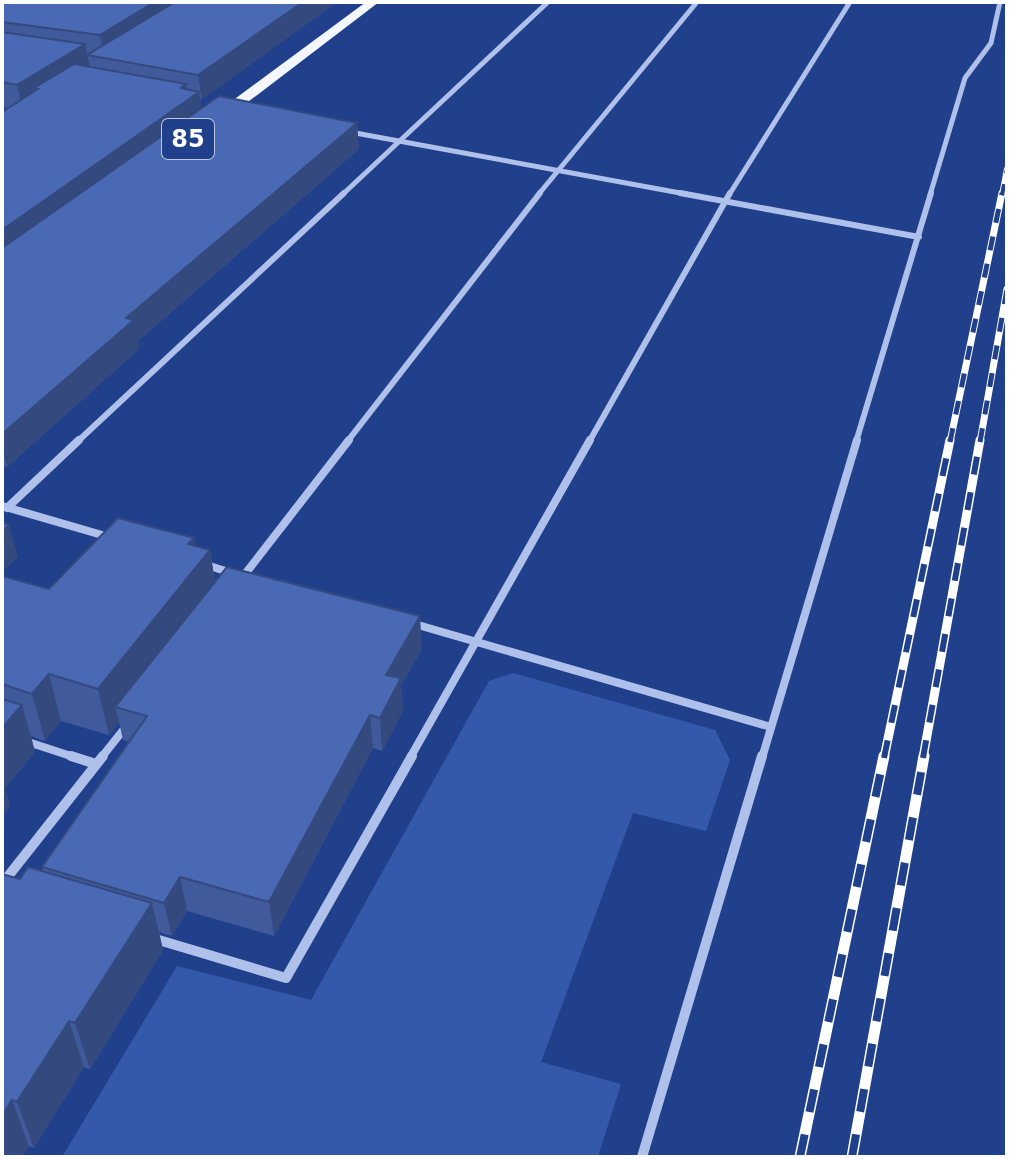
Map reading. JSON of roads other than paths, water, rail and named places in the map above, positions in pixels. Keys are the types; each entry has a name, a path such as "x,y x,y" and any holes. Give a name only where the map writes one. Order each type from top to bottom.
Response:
{"main road":[{"name":"85","path":"214,114 227,111 373,2"}],"street":[{"path":"4,507 548,2"},
{"path":"234,589 557,171 697,2"},
{"path":"136,934 286,978 725,201 850,2"},
{"path":"642,1157 965,78 991,43 1000,2"},
{"path":"227,111 243,113"},
{"path":"335,130 919,237"},
{"path":"4,507 125,542"},
{"path":"199,563 258,580"},
{"path":"404,621 771,727"},
{"path":"2,884 136,714"},
{"path":"15,738 96,764"}],"railway":[{"path":"1002,195 1007,169"},
{"path":"950,442 1002,193"},
{"path":"980,442 1007,289"},
{"path":"884,758 950,440"},
{"path":"923,758 980,440"},
{"path":"800,1157 884,756"},
{"path":"852,1157 924,756"}]}
